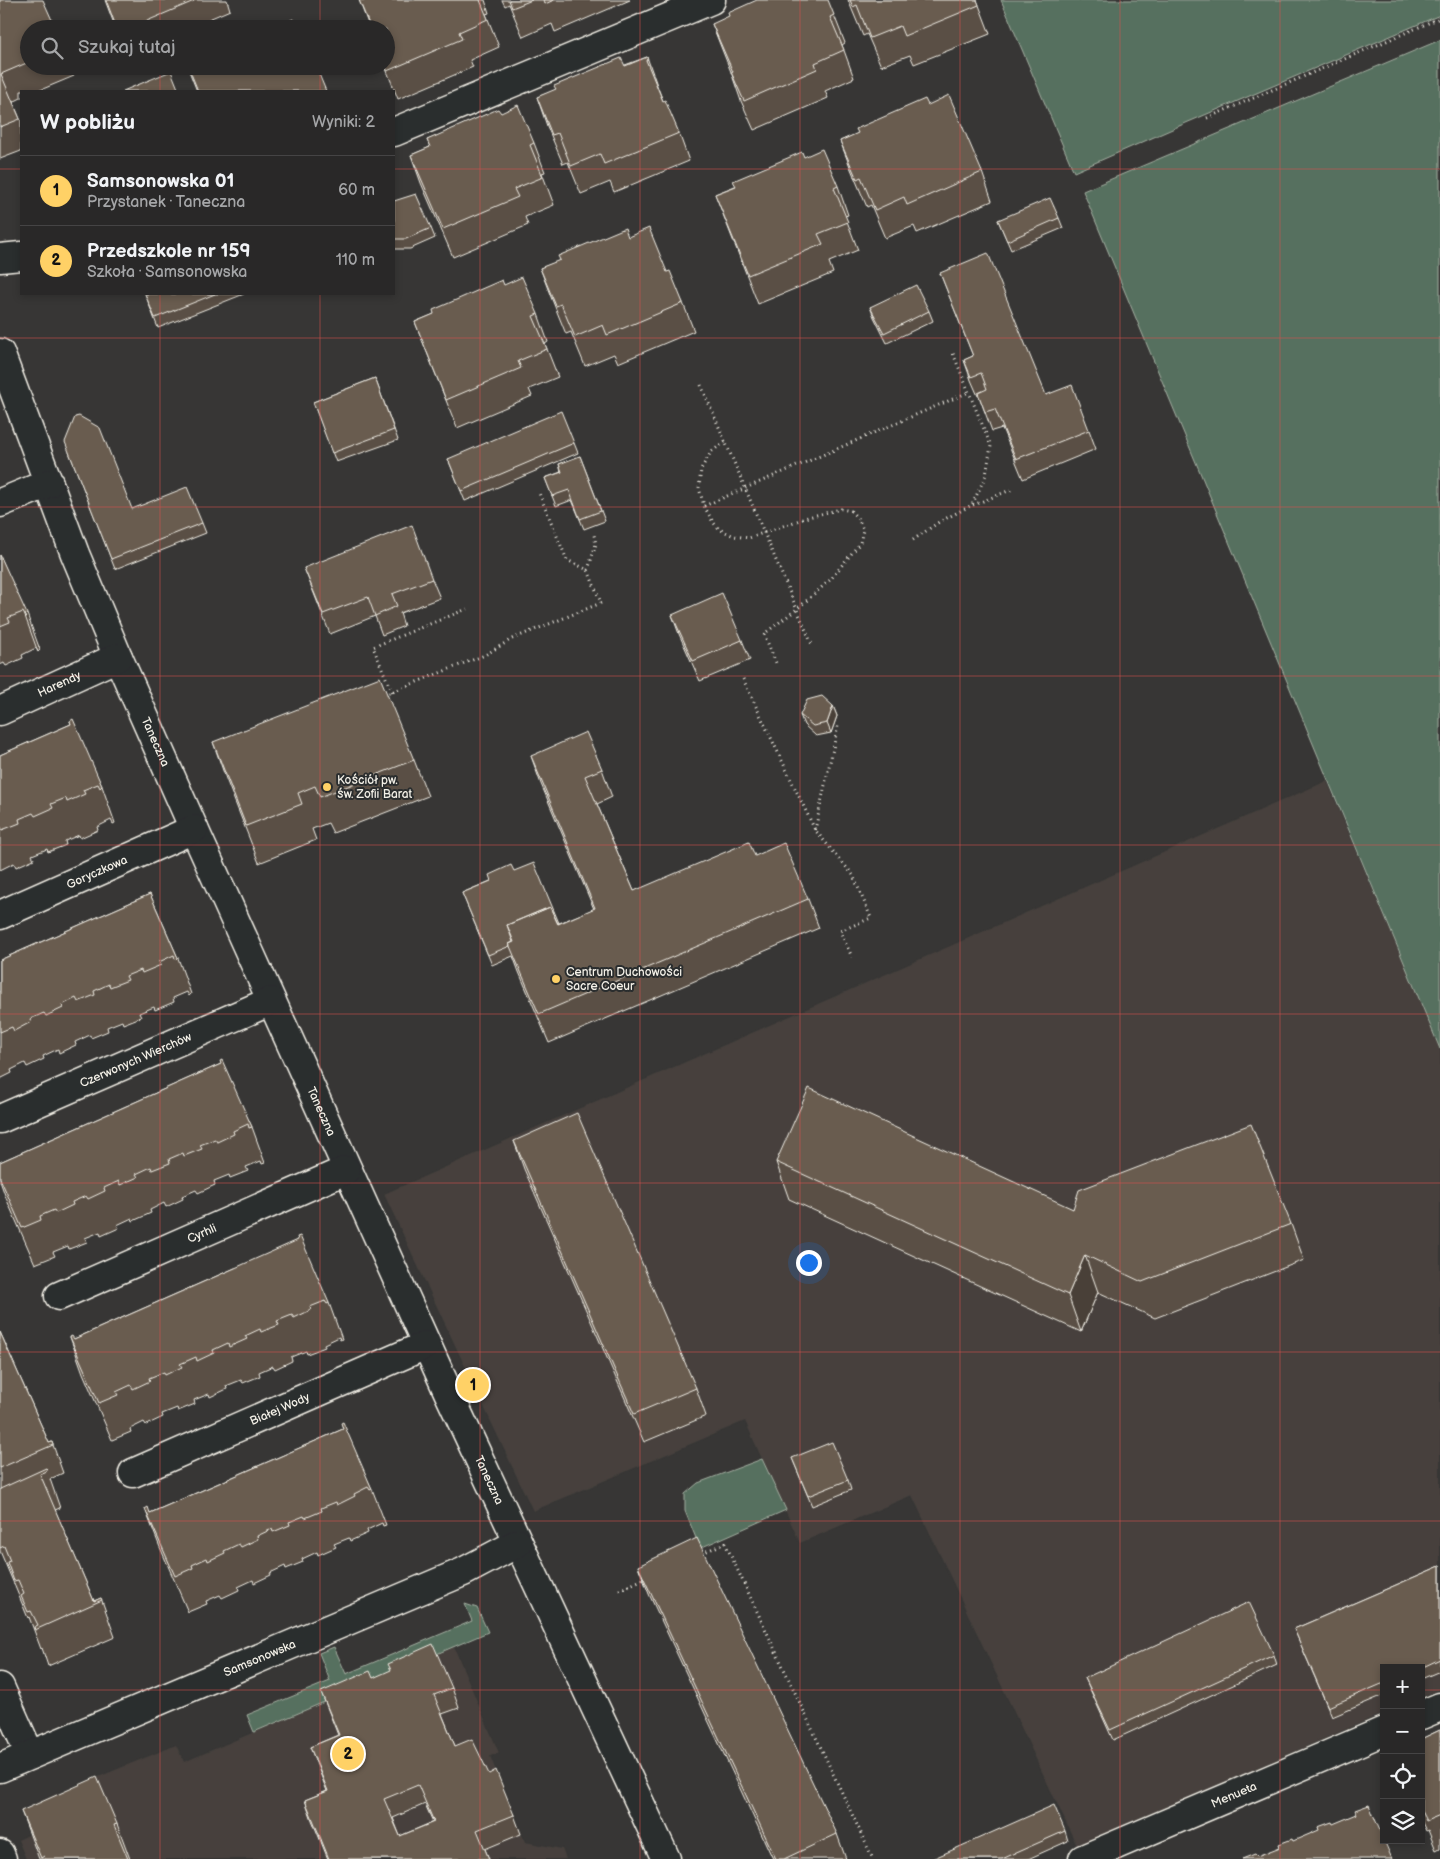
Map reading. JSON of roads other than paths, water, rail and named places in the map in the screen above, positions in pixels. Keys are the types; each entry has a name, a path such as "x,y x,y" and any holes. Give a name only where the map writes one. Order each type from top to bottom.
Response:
{"street":[{"path":"395,132 711,0"},
{"path":"0,258 20,256"},
{"name":"Taneczna","path":"0,353 75,554 118,657 270,1001 426,1345 666,1859"},
{"path":"0,503 49,483"},
{"name":"Harendy","path":"0,712 118,657"},
{"name":"Goryczkowa","path":"0,915 194,829"},
{"name":"Czerwonych Wierchów","path":"0,1119 270,1001"},
{"name":"Cyrhli","path":"59,1296 346,1170"},
{"name":"Białej Wody","path":"133,1473 426,1345"},
{"name":"Samsonowska","path":"0,1768 463,1572 518,1543"},
{"path":"0,1686 30,1755"},
{"path":"1425,1713 1440,1707"},
{"name":"Menueta","path":"1083,1859 1380,1733"},
{"path":"0,1854 2,1859"}],"place":[{"name":"Kościół pw. św. Zofii Barat","path":"327,787"},
{"name":"Centrum Duchowości Sacre Coeur","path":"556,979"},
{"name":"Samsonowska 01","path":"473,1385"},
{"name":"Przedszkole nr 159","path":"348,1754"}]}
